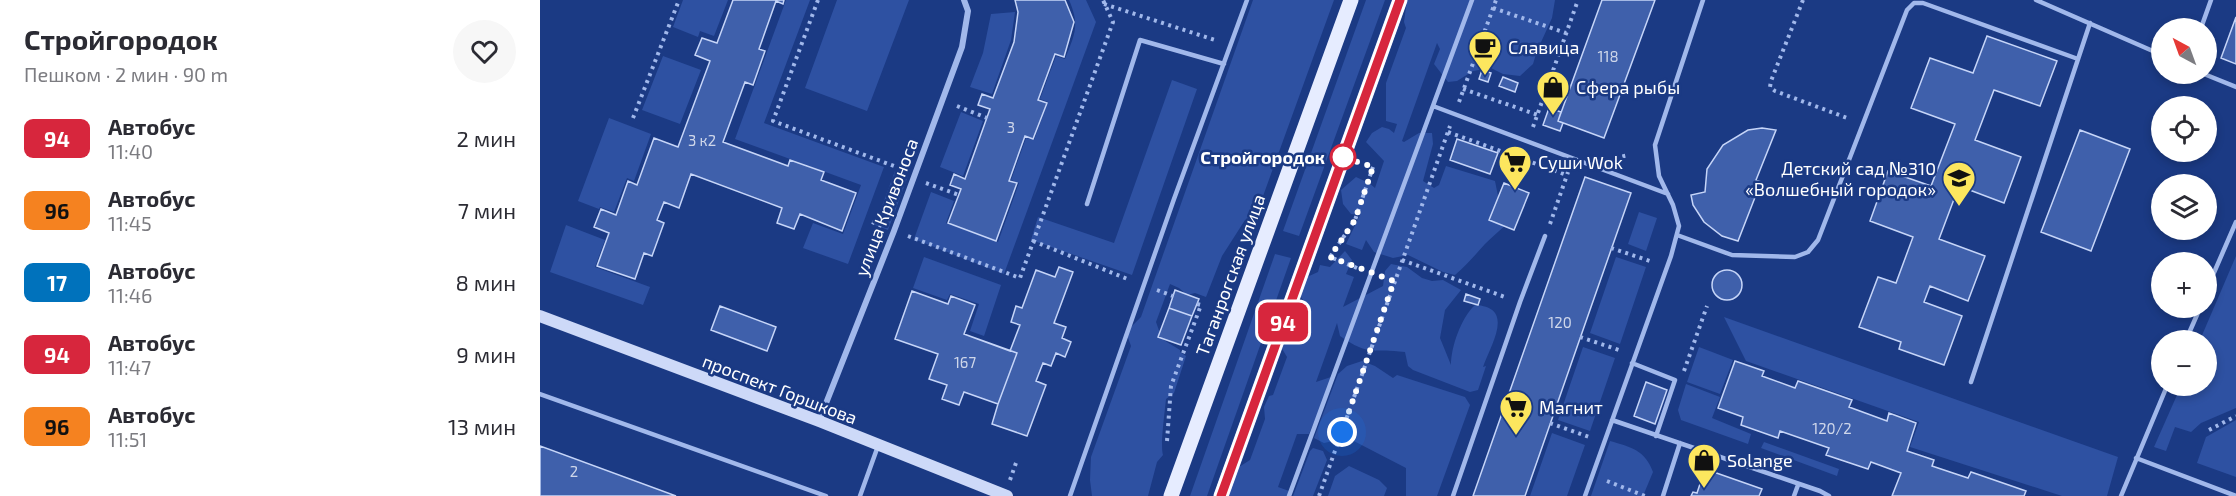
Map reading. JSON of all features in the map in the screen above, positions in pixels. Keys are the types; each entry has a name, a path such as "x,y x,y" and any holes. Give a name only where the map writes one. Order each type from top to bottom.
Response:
{"main road":[{"name":"Таганрогская улица","path":"1171,496 1351,0"},
{"path":"1221,496 1400,0"}],"street":[{"name":"улица Кривоноса","path":"819,422 894,231 962,47 968,11 964,0"},
{"name":"проспект Горшкова","path":"540,316 1007,496"}],"lane":[{"path":"1070,496 1247,0"},
{"path":"1289,496 1472,0"},
{"path":"1585,496 1677,235 1679,226 1659,176 1655,145 1703,0"},
{"path":"2036,0 2151,50"},
{"path":"2205,18 2211,0"},
{"path":"1677,235 1732,255 1795,257 1808,252 1818,240 1907,10 1914,3 1923,3 2078,59"},
{"path":"1971,382 2090,24"},
{"path":"1087,204 1140,40 1224,64"},
{"path":"2217,79 2236,87"},
{"path":"1433,106 1668,195"},
{"path":"2217,266 2236,222"},
{"path":"1453,496 1545,236"},
{"path":"1632,363 1675,380 1656,436"},
{"path":"540,394 826,496"},
{"path":"2121,496 2163,396"},
{"path":"1612,420 1821,491 1829,496"},
{"path":"1663,496 1680,443"},
{"path":"860,496 878,447"},
{"path":"2136,458 2236,496"},
{"path":"1794,496 1798,485"}],"path":[{"path":"633,118 678,0"},
{"path":"818,0 773,121 959,195"},
{"path":"1319,496 1496,0"},
{"path":"1522,159 1578,0"},
{"path":"1803,0 1770,87 1775,91 1863,124"},
{"path":"1103,2 1230,45"},
{"path":"872,222 1020,278 1113,22 1103,2"},
{"path":"1493,8 1566,33"},
{"path":"1463,89 1538,115"},
{"path":"942,101 987,118"},
{"path":"1373,167 1355,220 1330,257 1394,281"},
{"path":"1545,236 1567,175"},
{"path":"1033,241 1145,285"},
{"path":"1611,248 1656,263"},
{"path":"1402,260 1520,302"},
{"path":"1165,450 1168,439 1171,386 1201,305 1197,304"},
{"path":"1684,372 1707,306"},
{"path":"1580,337 1625,352"},
{"path":"2209,430 2236,416"},
{"path":"1550,423 1594,439"},
{"path":"1593,475 1645,496"}],"shaded area":[{"path":"683,0 728,0 714,36 700,31 698,37 673,27"},
{"path":"786,0 810,0 764,123 884,167 848,264 803,248 813,223 843,234 861,185 735,139"},
{"path":"837,0 909,0 867,111 805,88"},
{"path":"1069,0 1086,0 1096,22 1004,274 914,239 931,192 954,201 946,223 998,242 1019,183 1011,180 1026,138 1034,140 1048,102 1040,99 1056,56 1065,59 1074,36 1075,23"},
{"path":"1253,0 1334,0 1254,221 1245,220 1222,256 1206,297 1195,293 1187,295 1170,284 1156,322 1162,339 1186,356 1174,393 1166,399 1162,436 1163,455 1157,462 1148,496 1092,496 1091,457 1131,346 1126,332 1141,317"},
{"path":"1366,0 1385,0 1299,236 1283,231"},
{"path":"1407,0 1555,0 1552,18 1533,64 1520,76 1503,74 1491,68 1473,71 1457,81 1448,82 1434,64 1440,49 1437,43 1402,141 1419,133 1432,133 1433,144 1423,181 1434,188 1439,185 1446,166 1495,181 1498,196 1519,211 1455,275 1443,272 1408,255 1393,258 1374,252 1366,240 1362,250 1346,244 1360,215 1351,214 1343,204 1341,190 1356,177 1375,188 1384,161 1366,142 1372,133 1382,127 1394,133 1397,124 1386,121 1386,83 1406,28 1404,22"},
{"path":"1015,12 1011,40 992,94 970,87 983,53 991,14"},
{"path":"663,56 701,70 680,124 642,110"},
{"path":"1172,80 1197,89 1132,275 1031,240 1038,217 1114,243"},
{"path":"961,112 983,121 963,176 940,167"},
{"path":"609,118 651,134 634,181 627,178 614,212 578,201"},
{"path":"895,171 908,176 888,230 875,225"},
{"path":"1639,212 1657,218 1646,251 1628,244"},
{"path":"566,225 605,240 595,267 650,287 643,305 550,272"},
{"path":"1345,251 1352,260 1346,274 1354,277 1343,307 1383,286 1385,271 1391,264 1407,267 1422,278 1432,281 1443,280 1461,290 1445,310 1440,338 1451,365 1453,350 1465,317 1475,305 1487,307 1494,312 1497,328 1483,367 1486,366 1478,390 1470,392 1413,370 1408,366 1405,352 1358,347 1340,336 1337,323 1316,382 1331,377 1331,382 1309,434 1297,434 1278,487 1289,491 1287,496 1227,496 1239,467 1250,460 1265,419 1264,407 1269,396 1273,395 1287,357 1281,347 1286,333 1291,324 1302,315 1306,306 1298,291 1307,277 1318,272 1320,265 1330,267"},
{"path":"1275,254 1291,258 1207,496 1190,496"},
{"path":"2236,256 2236,408 2201,423 2191,432 2175,427 2166,451 2154,447 2177,396 2217,396 2217,330 2204,330 2209,318 2217,318 2217,300"},
{"path":"924,257 1001,285 984,336 970,331 979,304 950,294 947,300 913,288"},
{"path":"1616,257 1646,267 1620,344 1590,333"},
{"path":"1724,317 2118,457 2107,496 2062,496 1910,447 1919,422 1746,361"},
{"path":"1583,347 1615,358 1590,431 1558,420"},
{"path":"1699,347 1733,360 1720,394 1687,382"},
{"path":"1362,361 1375,366 1393,378 1397,375 1465,397 1470,405 1437,496 1406,496 1406,468 1348,438 1324,443 1314,438 1338,374 1347,366"},
{"path":"1686,384 1720,397 1712,418 1751,434 1748,444 1681,420 1678,410"},
{"path":"2236,420 2236,477 2197,463 2206,437"},
{"path":"1552,433 1585,445 1567,496 1530,496"},
{"path":"1610,441 1636,450 1650,465 1653,472 1643,496 1591,496"},
{"path":"1764,442 1839,469 1837,476 1761,448"},
{"path":"1313,448 1323,451 1327,460 1313,496 1293,496 1310,451"},
{"path":"1349,466 1379,480 1387,488 1384,496 1328,496 1335,476"}],"building":[{"path":"733,0 784,0 783,4 776,1 759,49 765,51 753,85 745,82 723,142 788,166 790,160 824,172 821,180 856,193 842,231 800,214 794,229 777,223 782,208 691,174 679,208 664,202 657,220 664,223 652,256 644,253 635,279 597,266 609,233 594,227 601,209 616,215 628,181 637,185 654,138 678,147 710,61 695,55 702,38 717,43"},
{"path":"1015,0 1065,0 1074,22 1064,57 1055,54 1038,100 1047,103 1033,139 1025,136 1009,181 1017,183 996,241 948,223 961,189 950,185 954,174 965,179 990,109 978,105 982,94 993,98 1014,42 1018,12"},
{"path":"1602,0 1655,0 1604,138 1558,121"},
{"path":"2236,17 2236,64 2221,58"},
{"path":"1987,36 2057,61 2040,106 1994,90 1975,140 2021,157 2004,203 1959,186 1939,239 1985,256 1968,301 1930,286 1924,302 1962,316 1944,365 1899,349 1901,342 1859,327 1878,277 1896,283 1913,237 1870,221 1888,171 1931,186 1955,124 1911,108 1930,58 1973,73"},
{"name":"Славица","path":"1482,70 1491,73 1488,82 1479,79"},
{"path":"1503,77 1518,83 1515,92 1499,86"},
{"name":"Сфера рыбы","path":"1549,108 1561,112 1558,121 1563,123 1560,131 1543,125"},
{"path":"1762,128 1776,130 1756,180 1761,182 1738,241 1722,236 1704,222 1693,205 1691,195 1705,192 1707,169 1723,145 1748,130"},
{"path":"2080,130 2130,149 2091,251 2041,232"},
{"path":"1457,139 1498,153 1490,174 1450,160"},
{"path":"1585,177 1631,193 1525,496 1473,496"},
{"path":"1504,183 1529,193 1514,230 1489,220"},
{"path":"1059,267 1073,272 1054,323 1066,327 1062,338 1071,342 1065,357 1056,353 1051,366 1043,363 1036,381 1046,385 1027,436 992,424 998,404 964,392 959,405 942,399 947,385 929,379 938,354 895,339 912,291 948,304 951,296 975,305 964,334 1010,351 1020,325 1011,322 1016,306 1022,308 1036,270 1055,277"},
{"path":"1727,270 1733,271 1741,279 1741,291 1733,299 1727,300 1721,299 1713,291 1712,285 1713,279 1721,271"},
{"path":"1175,290 1199,299 1192,316 1169,308"},
{"path":"912,291 948,304 951,296 975,305 964,334 1017,353 998,404 964,392 959,405 942,399 947,385 929,379 938,354 895,339"},
{"path":"1466,294 1480,299 1478,305 1464,301"},
{"path":"720,306 776,327 767,351 711,330"},
{"path":"1169,308 1192,316 1181,345 1158,337"},
{"path":"1735,361 1764,371 1762,376 1795,388 1798,381 1852,400 1849,407 1887,421 1889,413 1916,423 1907,451 1934,460 1932,466 1968,478 1971,472 2026,491 2024,496 1892,496 1901,473 1871,462 1868,469 1826,455 1829,448 1780,431 1778,438 1741,425 1743,417 1718,408"},
{"path":"1646,382 1667,390 1655,424 1634,416"},
{"path":"540,446 676,496 540,496"},
{"path":"1705,469 1762,489 1759,496 1691,496 1693,492 1697,493"}],"bus line":[{"name":"94","path":"1221,496 1400,0"}],"place":[{"name":"Славица","path":"1485,76"},
{"name":"Сфера рыбы","path":"1553,116"},
{"name":"Стройгородок","path":"1343,157"},
{"name":"Суши Wok","path":"1515,191"},
{"name":"Детский сад №310 «Волшебный городок»","path":"1959,207"},
{"name":"Магнит","path":"1516,436"},
{"name":"Solange","path":"1704,489"}],"route":[{"path":"1342,432 1394,281 1330,257 1355,220 1373,167 1343,157"}]}
